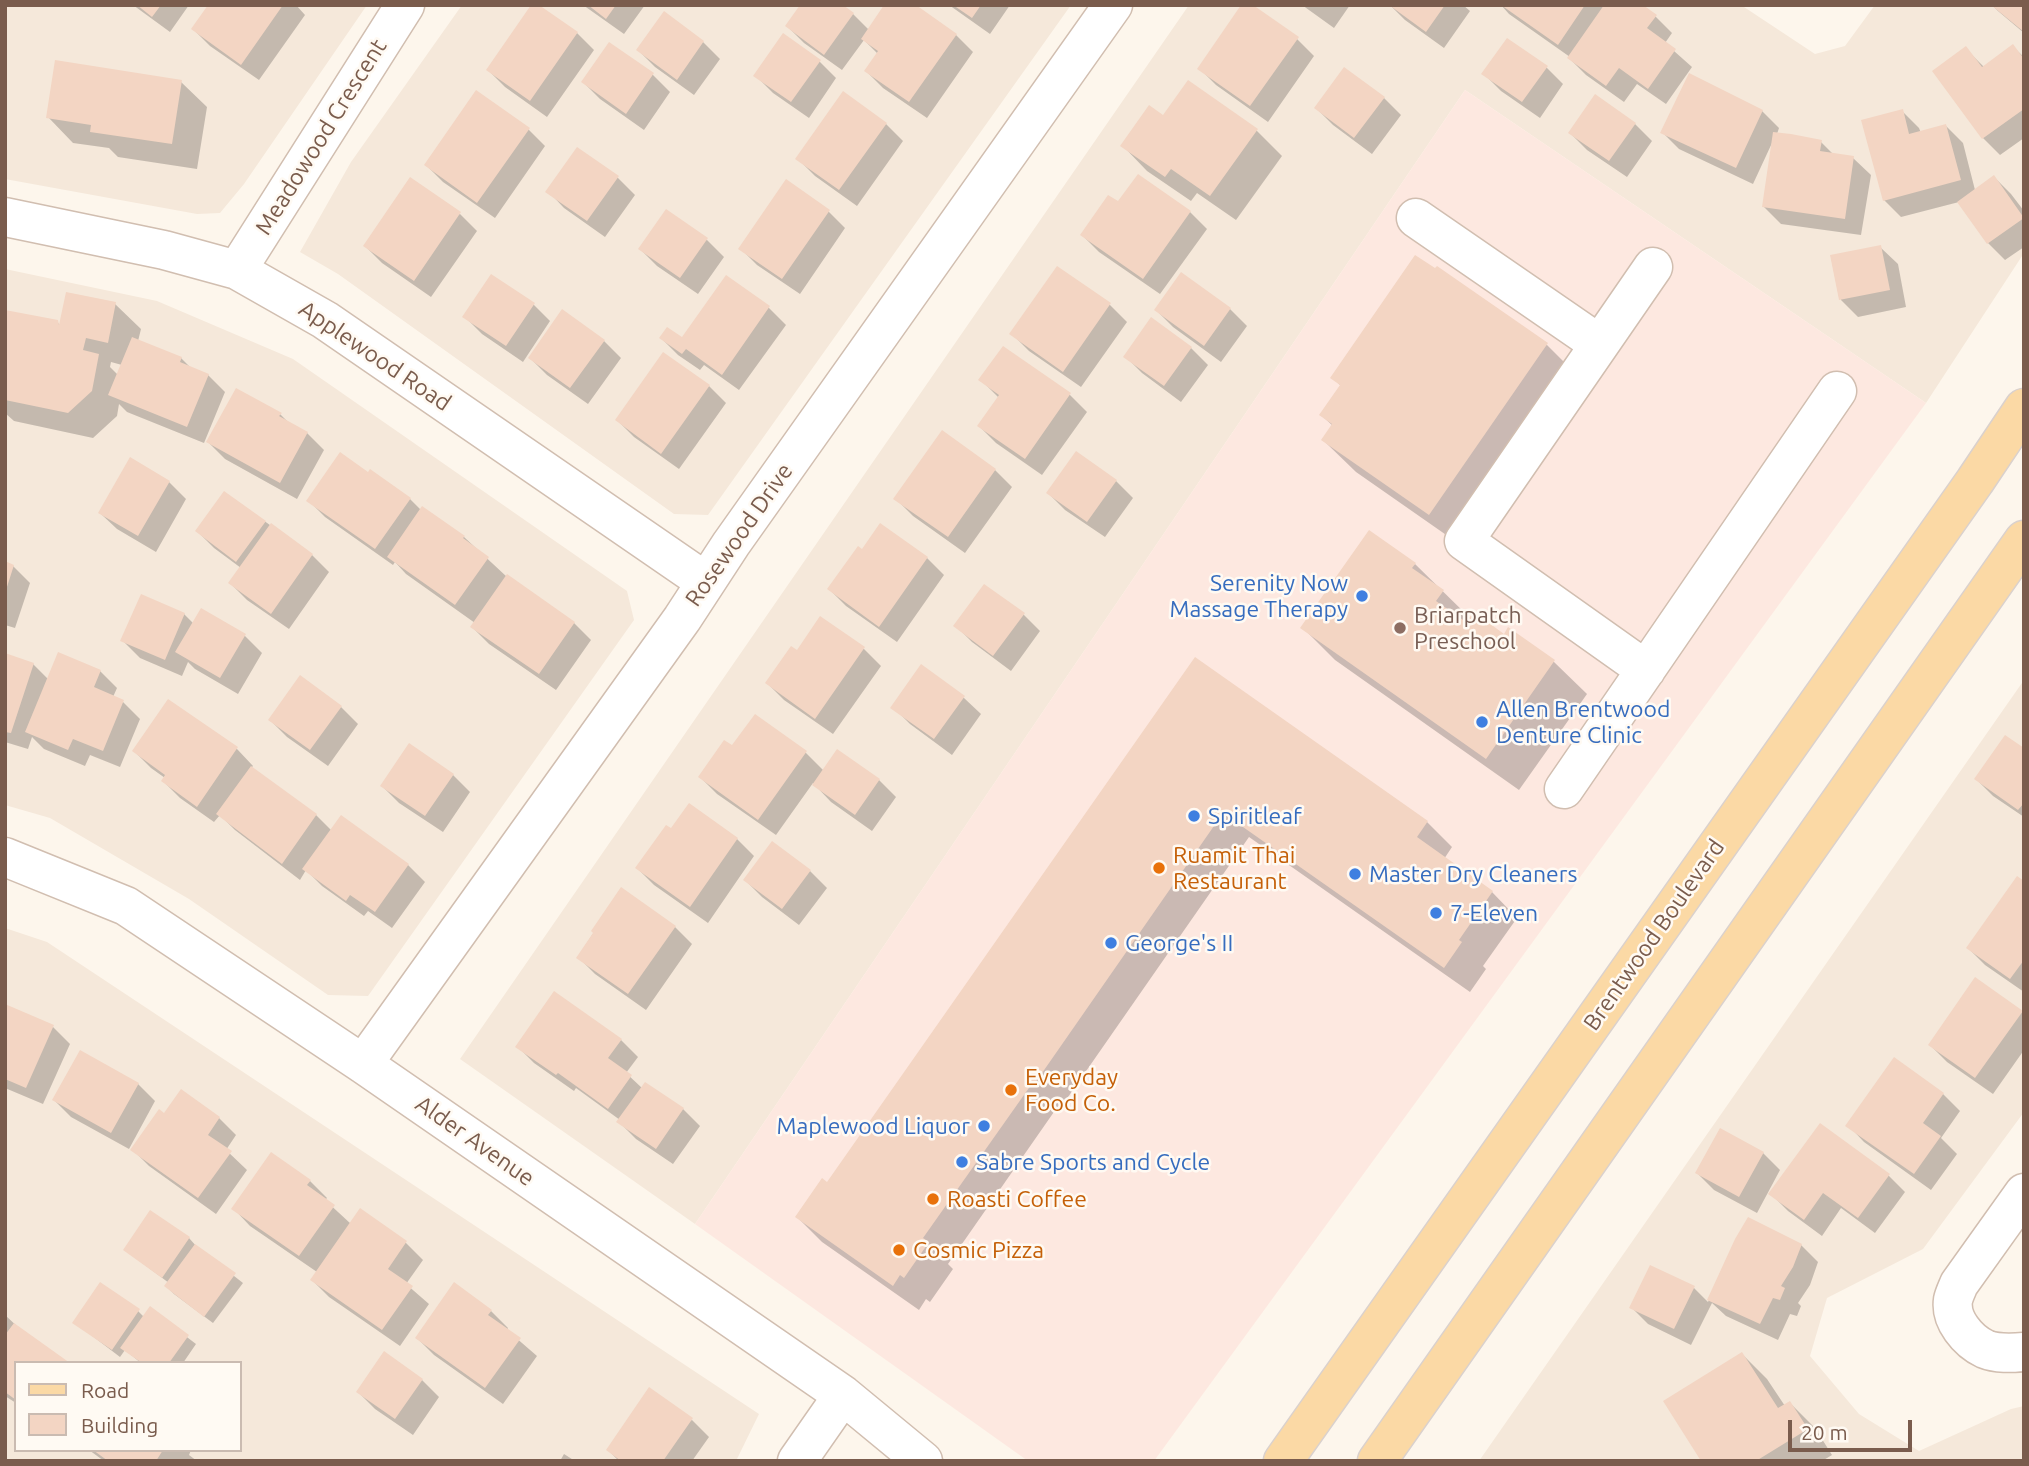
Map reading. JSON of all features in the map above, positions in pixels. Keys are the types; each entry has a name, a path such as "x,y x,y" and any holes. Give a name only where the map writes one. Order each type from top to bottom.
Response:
{"main road":[{"name":"Brentwood Boulevard","path":"1283,1461 2024,408"},
{"path":"1377,1461 2024,540"}],"street":[{"name":"Meadowood Crescent","path":"237,270 405,5"},
{"name":"Rosewood Drive","path":"363,1064 1113,5"},
{"name":"Applewood Road","path":"5,217 164,250 237,270 325,320 706,582"},
{"path":"1416,218 1599,345"},
{"path":"1646,670 1464,541 1653,267"},
{"path":"1564,789 1837,391"},
{"name":"Alder Avenue","path":"5,857 126,906 363,1064 843,1395 923,1461"},
{"path":"2024,1193 1959,1284 1953,1302 1956,1322 1984,1349 2006,1354 2024,1352"},
{"path":"797,1461 843,1395"}],"shaded area":[{"path":"5,5 367,5 244,184 220,213 197,214 5,179"},
{"path":"462,5 1071,5 708,515 674,514 338,274 300,252 351,162"},
{"path":"1189,5 1741,5 1815,54 1845,46 1875,5 2024,5 2024,253 1926,403 1465,90 695,1224 460,1059"},
{"path":"1465,90 1926,403 1154,1461 1028,1461 695,1224"},
{"path":"5,269 157,301 293,359 627,591 634,620 368,996 328,995 189,899 50,818 5,805"},
{"path":"2024,680 2024,1112 1923,1249 1827,1298 1810,1356 1859,1414 1919,1451 2011,1409 2024,1406 2024,1461 1479,1461"},
{"path":"5,928 47,942 759,1414 736,1461 5,1461"}],"building":[{"path":"137,5 161,5 152,17"},
{"path":"208,5 283,5 241,65 191,29"},
{"path":"531,5 539,5 578,32 530,101 486,70"},
{"path":"588,5 616,5 606,19"},
{"path":"800,5 843,5 854,13 824,55 785,26"},
{"path":"884,5 916,5 957,34 909,102 864,71 878,51 861,39"},
{"path":"953,5 981,5 972,18"},
{"path":"1241,5 1253,5 1299,37 1250,106 1197,69"},
{"path":"1389,5 1445,5 1426,32"},
{"path":"1501,5 1585,5 1558,45"},
{"path":"1604,5 1643,5 1657,15 1647,28 1676,49 1648,89 1619,68 1606,86 1567,58"},
{"path":"1991,5 2024,5 2024,32"},
{"path":"664,11 704,41 677,80 636,50"},
{"path":"783,33 821,60 791,102 753,76"},
{"path":"1507,38 1548,66 1522,102 1481,74"},
{"path":"609,42 654,73 626,114 581,82"},
{"path":"2013,44 2024,59 2024,109 1982,139 1932,71 1966,46 1982,67"},
{"path":"55,60 182,80 172,144 90,132 91,125 46,118"},
{"path":"1344,67 1385,97 1354,138 1314,108"},
{"path":"1689,73 1763,110 1736,168 1660,133"},
{"path":"1188,80 1258,129 1210,196 1171,169 1165,177 1120,146 1149,105 1163,115"},
{"path":"476,90 530,128 477,203 424,165"},
{"path":"843,91 887,123 839,190 795,159"},
{"path":"1595,94 1636,123 1609,161 1568,133"},
{"path":"1903,109 1909,134 1946,124 1961,180 1883,201 1861,120"},
{"path":"1773,132 1822,140 1820,151 1854,156 1845,219 1762,207"},
{"path":"577,147 619,176 587,221 545,192"},
{"path":"1138,174 1191,211 1143,279 1080,235 1108,195 1118,201"},
{"path":"1994,175 2024,218 1987,244 1957,202"},
{"path":"410,177 461,212 414,281 363,246"},
{"path":"786,179 830,210 782,279 738,249"},
{"path":"666,209 708,238 680,278 638,249"},
{"path":"1881,245 1890,290 1839,300 1830,255"},
{"path":"1415,255 1435,268 1437,266 1548,343 1429,515 1321,440 1332,424 1319,415 1340,385 1330,378"},
{"path":"1057,266 1111,303 1063,372 1009,334"},
{"path":"1181,272 1231,308 1204,346 1154,310"},
{"path":"491,274 535,303 506,346 462,317"},
{"path":"726,275 770,306 722,375 686,349 682,354 659,338 667,327 682,337"},
{"path":"66,292 116,302 108,343 86,338 83,350 99,354 92,391 68,413 5,400 5,310 58,320 59,325"},
{"path":"562,309 605,340 570,388 528,358"},
{"path":"1151,317 1192,347 1164,386 1123,357"},
{"path":"132,337 182,357 180,362 209,374 187,427 108,395"},
{"path":"1003,346 1071,393 1025,459 977,426 999,395 978,380"},
{"path":"663,352 710,385 661,454 615,420"},
{"path":"236,388 282,413 279,416 308,432 280,483 206,442"},
{"path":"942,430 996,469 948,537 893,499"},
{"path":"1076,451 1117,480 1087,522 1046,493"},
{"path":"340,452 411,498 375,549 306,501"},
{"path":"130,457 170,481 138,536 98,513"},
{"path":"224,491 266,521 236,562 195,531"},
{"path":"422,506 465,536 463,538 489,557 455,605 387,557"},
{"path":"271,523 313,554 271,614 228,583"},
{"path":"880,523 928,557 879,627 827,589 858,546 862,549"},
{"path":"1369,530 1416,563 1412,568 1444,590 1436,601 1466,622 1474,612 1504,634 1508,627 1555,660 1486,759 1300,628"},
{"path":"5,561 14,565 6,590 5,590"},
{"path":"507,574 575,622 539,674 470,627"},
{"path":"984,584 1025,613 993,656 953,626"},
{"path":"141,594 185,613 165,660 120,641"},
{"path":"201,608 246,634 220,678 175,652"},
{"path":"820,616 865,647 815,719 765,683 791,646 797,650"},
{"path":"58,652 101,670 94,687 124,700 103,751 73,739 68,750 25,732"},
{"path":"5,653 34,663 11,733 5,732"},
{"path":"1195,657 1428,821 1417,837 1493,891 1459,940 1462,942 1444,968 1223,813 1033,1086 1031,1085 923,1238 929,1242 904,1278 900,1275 893,1286 795,1217 822,1178 827,1182"},
{"path":"921,664 965,696 934,739 890,708"},
{"path":"300,675 342,706 310,750 268,720"},
{"path":"168,699 238,747 197,807 161,781 165,775 132,751"},
{"path":"755,714 807,751 758,820 698,777 724,740 732,745"},
{"path":"2005,735 2024,748 2024,803 2018,810 1974,779"},
{"path":"409,743 454,774 425,816 380,786"},
{"path":"837,749 880,779 855,815 812,785"},
{"path":"251,766 317,814 282,864 216,814"},
{"path":"689,803 738,838 690,907 635,868 666,825 671,828"},
{"path":"341,815 409,864 375,912 350,895 346,901 302,869"},
{"path":"772,841 811,870 782,909 743,880"},
{"path":"2017,876 2024,881 2024,960 2010,979 1966,948"},
{"path":"621,887 676,926 628,994 576,958"},
{"path":"1975,977 2023,1011 1975,1078 1928,1045"},
{"path":"554,991 622,1039 608,1058 632,1075 608,1109 558,1073 556,1075 515,1047"},
{"path":"5,1004 54,1025 26,1088 5,1079"},
{"path":"80,1050 139,1083 111,1133 52,1100"},
{"path":"1894,1057 1944,1093 1923,1123 1941,1136 1914,1174 1845,1126"},
{"path":"645,1082 684,1108 656,1149 616,1122"},
{"path":"181,1089 220,1117 208,1135 232,1151 198,1198 130,1150 159,1109 164,1113"},
{"path":"1820,1123 1890,1174 1858,1218 1823,1193 1804,1220 1768,1194"},
{"path":"1720,1128 1764,1152 1739,1197 1695,1173"},
{"path":"271,1152 311,1180 307,1185 335,1205 299,1256 231,1209"},
{"path":"360,1208 407,1241 388,1269 413,1286 382,1330 310,1280"},
{"path":"150,1210 190,1237 162,1278 123,1250"},
{"path":"1748,1217 1802,1244 1793,1267 1781,1286 1785,1288 1780,1300 1773,1298 1760,1324 1707,1300"},
{"path":"195,1244 236,1273 204,1317 164,1286"},
{"path":"1650,1265 1695,1286 1674,1329 1629,1308"},
{"path":"100,1282 140,1309 112,1350 72,1323"},
{"path":"454,1282 492,1310 488,1315 521,1338 485,1388 415,1338"},
{"path":"150,1306 189,1335 170,1361 139,1361 120,1348"},
{"path":"14,1323 67,1361 14,1361 14,1399 5,1392 5,1335"},
{"path":"384,1351 423,1379 395,1419 356,1392"},
{"path":"1742,1352 1778,1408 1790,1401 1808,1429 1756,1461 1701,1461 1663,1401"},
{"path":"649,1387 693,1418 663,1461 621,1461 606,1450"},
{"path":"96,1452 162,1452 156,1461 108,1461"}],"place":[{"name":"Serenity Now Massage Therapy","path":"1362,596"},
{"name":"Briarpatch Preschool","path":"1400,628"},
{"name":"Allen Brentwood Denture Clinic","path":"1482,722"},
{"name":"Spiritleaf","path":"1194,816"},
{"name":"Ruamit Thai Restaurant","path":"1159,868"},
{"name":"Master Dry Cleaners","path":"1355,874"},
{"name":"7-Eleven","path":"1436,913"},
{"name":"George's II","path":"1111,943"},
{"name":"Everyday Food Co.","path":"1011,1090"},
{"name":"Maplewood Liquor","path":"984,1126"},
{"name":"Sabre Sports and Cycle","path":"962,1162"},
{"name":"Roasti Coffee","path":"933,1199"},
{"name":"Cosmic Pizza","path":"899,1250"}]}
